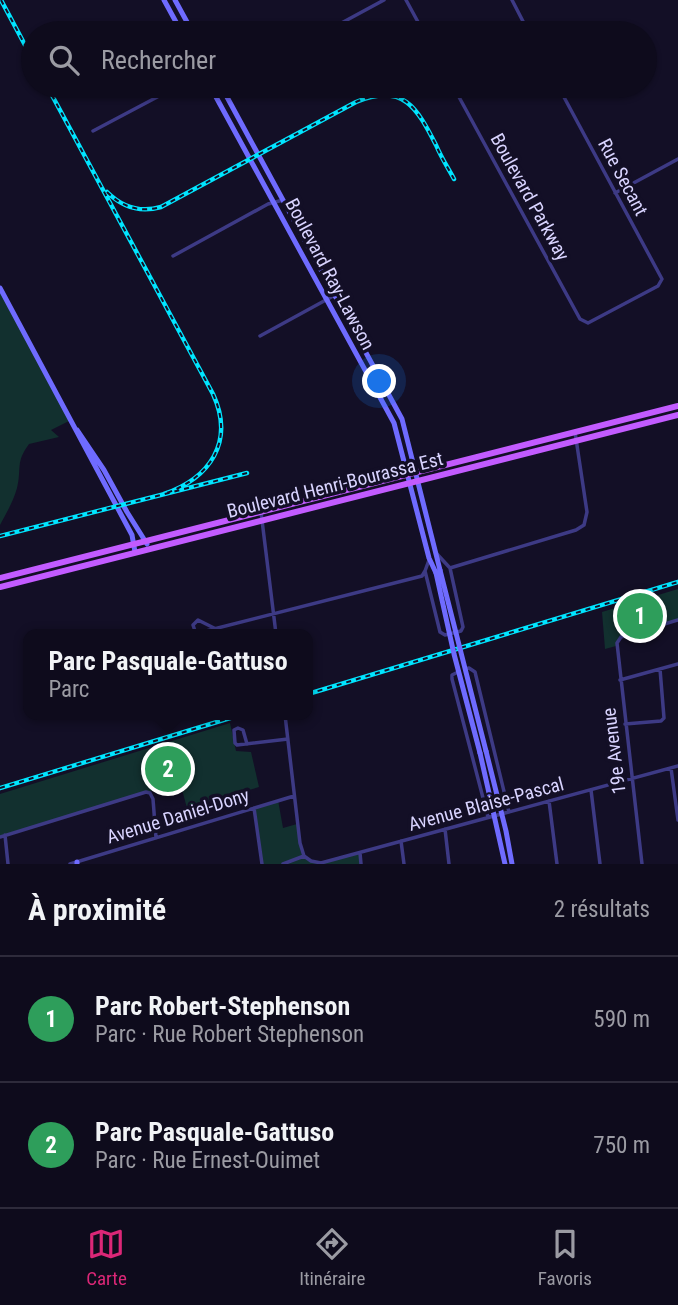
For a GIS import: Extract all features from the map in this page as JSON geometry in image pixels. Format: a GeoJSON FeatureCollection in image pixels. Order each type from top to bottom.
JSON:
{"type":"FeatureCollection","features":[{"type":"Feature","properties":{"kind":"main road","name":"Boulevard Henri-Bourassa Est"},"geometry":{"type":"LineString","coordinates":[[0,587],[134,548],[146,541],[576,436],[678,406]]}},
{"type":"Feature","properties":{"kind":"main road","name":"Boulevard Henri-Bourassa Est"},"geometry":{"type":"LineString","coordinates":[[576,436],[678,415]]}},
{"type":"Feature","properties":{"kind":"main road","name":"Boulevard Henri-Bourassa Est"},"geometry":{"type":"LineString","coordinates":[[0,578],[134,548],[149,549],[408,478]]}},
{"type":"Feature","properties":{"kind":"street"},"geometry":{"type":"LineString","coordinates":[[164,0],[175,21]]}},
{"type":"Feature","properties":{"kind":"street"},"geometry":{"type":"LineString","coordinates":[[175,0],[186,21]]}},
{"type":"Feature","properties":{"kind":"street"},"geometry":{"type":"LineString","coordinates":[[345,21],[384,0]]}},
{"type":"Feature","properties":{"kind":"street"},"geometry":{"type":"LineString","coordinates":[[406,0],[417,21]]}},
{"type":"Feature","properties":{"kind":"street"},"geometry":{"type":"LineString","coordinates":[[512,0],[523,21]]}},
{"type":"Feature","properties":{"kind":"street"},"geometry":{"type":"LineString","coordinates":[[93,131],[155,98]]}},
{"type":"Feature","properties":{"kind":"street","name":"Boulevard Ray-Lawson"},"geometry":{"type":"LineString","coordinates":[[217,98],[394,423],[429,558],[438,572]]}},
{"type":"Feature","properties":{"kind":"street","name":"Boulevard Ray-Lawson"},"geometry":{"type":"LineString","coordinates":[[229,98],[401,419],[436,554],[438,572]]}},
{"type":"Feature","properties":{"kind":"street","name":"Boulevard Parkway"},"geometry":{"type":"LineString","coordinates":[[460,98],[582,321],[592,322],[662,282]]}},
{"type":"Feature","properties":{"kind":"street","name":"Rue Secant"},"geometry":{"type":"LineString","coordinates":[[564,98],[662,282]]}},
{"type":"Feature","properties":{"kind":"street"},"geometry":{"type":"LineString","coordinates":[[615,193],[678,159]]}},
{"type":"Feature","properties":{"kind":"street"},"geometry":{"type":"LineString","coordinates":[[173,256],[274,202],[283,200]]}},
{"type":"Feature","properties":{"kind":"street"},"geometry":{"type":"LineString","coordinates":[[0,288],[132,535],[134,548]]}},
{"type":"Feature","properties":{"kind":"street"},"geometry":{"type":"LineString","coordinates":[[260,335],[335,295]]}},
{"type":"Feature","properties":{"kind":"street"},"geometry":{"type":"LineString","coordinates":[[334,314],[342,310]]}},
{"type":"Feature","properties":{"kind":"street"},"geometry":{"type":"LineString","coordinates":[[75,428],[104,470],[149,549]]}},
{"type":"Feature","properties":{"kind":"street"},"geometry":{"type":"LineString","coordinates":[[450,568],[576,530],[584,525],[587,512],[576,436]]}},
{"type":"Feature","properties":{"kind":"street"},"geometry":{"type":"LineString","coordinates":[[261,512],[275,629]]}},
{"type":"Feature","properties":{"kind":"street"},"geometry":{"type":"LineString","coordinates":[[425,571],[440,632],[445,635],[461,631],[463,627],[450,568],[436,554]]}},
{"type":"Feature","properties":{"kind":"street"},"geometry":{"type":"LineString","coordinates":[[211,629],[422,576],[429,558]]}},
{"type":"Feature","properties":{"kind":"street"},"geometry":{"type":"LineString","coordinates":[[438,572],[483,752],[502,814],[512,864]]}},
{"type":"Feature","properties":{"kind":"street"},"geometry":{"type":"LineString","coordinates":[[194,629],[193,625],[198,620],[215,628]]}},
{"type":"Feature","properties":{"kind":"street","name":"19e Avenue"},"geometry":{"type":"LineString","coordinates":[[642,864],[616,646],[621,637],[678,620]]}},
{"type":"Feature","properties":{"kind":"street"},"geometry":{"type":"LineString","coordinates":[[620,680],[678,664]]}},
{"type":"Feature","properties":{"kind":"street"},"geometry":{"type":"LineString","coordinates":[[505,864],[453,679],[455,673],[469,668],[475,672],[509,812]]}},
{"type":"Feature","properties":{"kind":"street"},"geometry":{"type":"LineString","coordinates":[[625,724],[664,718],[660,669]]}},
{"type":"Feature","properties":{"kind":"street"},"geometry":{"type":"LineString","coordinates":[[283,864],[304,856],[300,843],[286,720]]}},
{"type":"Feature","properties":{"kind":"street"},"geometry":{"type":"LineString","coordinates":[[247,744],[243,730],[234,730],[235,743],[247,744],[288,739]]}},
{"type":"Feature","properties":{"kind":"street"},"geometry":{"type":"LineString","coordinates":[[483,752],[491,817]]}},
{"type":"Feature","properties":{"kind":"street","name":"Avenue Blaise-Pascal"},"geometry":{"type":"LineString","coordinates":[[304,856],[318,863],[678,766]]}},
{"type":"Feature","properties":{"kind":"street"},"geometry":{"type":"LineString","coordinates":[[671,768],[678,820]]}},
{"type":"Feature","properties":{"kind":"street"},"geometry":{"type":"LineString","coordinates":[[591,790],[600,864]]}},
{"type":"Feature","properties":{"kind":"street"},"geometry":{"type":"LineString","coordinates":[[8,864],[3,836],[146,792],[152,796],[156,838]]}},
{"type":"Feature","properties":{"kind":"street","name":"Avenue Daniel-Dony"},"geometry":{"type":"LineString","coordinates":[[75,863],[294,796]]}},
{"type":"Feature","properties":{"kind":"street"},"geometry":{"type":"LineString","coordinates":[[550,801],[557,864]]}},
{"type":"Feature","properties":{"kind":"street"},"geometry":{"type":"LineString","coordinates":[[254,808],[262,864]]}},
{"type":"Feature","properties":{"kind":"street"},"geometry":{"type":"LineString","coordinates":[[445,829],[449,864]]}},
{"type":"Feature","properties":{"kind":"street"},"geometry":{"type":"LineString","coordinates":[[401,841],[404,864]]}},
{"type":"Feature","properties":{"kind":"street"},"geometry":{"type":"LineString","coordinates":[[359,853],[361,864]]}},
{"type":"Feature","properties":{"kind":"green space"},"geometry":{"type":"Polygon","coordinates":[[[0,289],[71,420],[51,430],[59,437],[29,444],[20,461],[18,481],[10,507],[0,525],[0,289]]]}},
{"type":"Feature","properties":{"kind":"green space"},"geometry":{"type":"Polygon","coordinates":[[[678,589],[678,620],[621,637],[616,646],[605,649],[602,612],[678,589]]]}},
{"type":"Feature","properties":{"kind":"green space"},"geometry":{"type":"Polygon","coordinates":[[[230,723],[236,751],[251,752],[259,787],[187,808],[181,786],[146,792],[0,836],[0,794],[230,723]]]}},
{"type":"Feature","properties":{"kind":"green space"},"geometry":{"type":"Polygon","coordinates":[[[278,800],[283,828],[297,824],[301,852],[314,863],[360,853],[361,864],[261,864],[254,808],[278,800]]]}},
{"type":"Feature","properties":{"kind":"railway"},"geometry":{"type":"LineString","coordinates":[[1,0],[21,38]]}},
{"type":"Feature","properties":{"kind":"railway"},"geometry":{"type":"LineString","coordinates":[[53,98],[213,394],[219,411],[221,428],[214,456],[206,468],[194,478],[164,494]]}},
{"type":"Feature","properties":{"kind":"railway"},"geometry":{"type":"LineString","coordinates":[[107,192],[119,202],[132,207],[161,207],[356,102],[369,98]]}},
{"type":"Feature","properties":{"kind":"railway"},"geometry":{"type":"LineString","coordinates":[[399,98],[407,102],[422,120],[454,179]]}},
{"type":"Feature","properties":{"kind":"railway"},"geometry":{"type":"LineString","coordinates":[[0,536],[247,473]]}},
{"type":"Feature","properties":{"kind":"railway"},"geometry":{"type":"LineString","coordinates":[[313,692],[678,582]]}},
{"type":"Feature","properties":{"kind":"railway"},"geometry":{"type":"LineString","coordinates":[[0,788],[224,720]]}},
{"type":"Feature","properties":{"kind":"place","name":"Parc Robert-Stephenson"},"geometry":{"type":"Point","coordinates":[640,616]}},
{"type":"Feature","properties":{"kind":"place","name":"Parc Pasquale-Gattuso"},"geometry":{"type":"Point","coordinates":[168,769]}}]}
